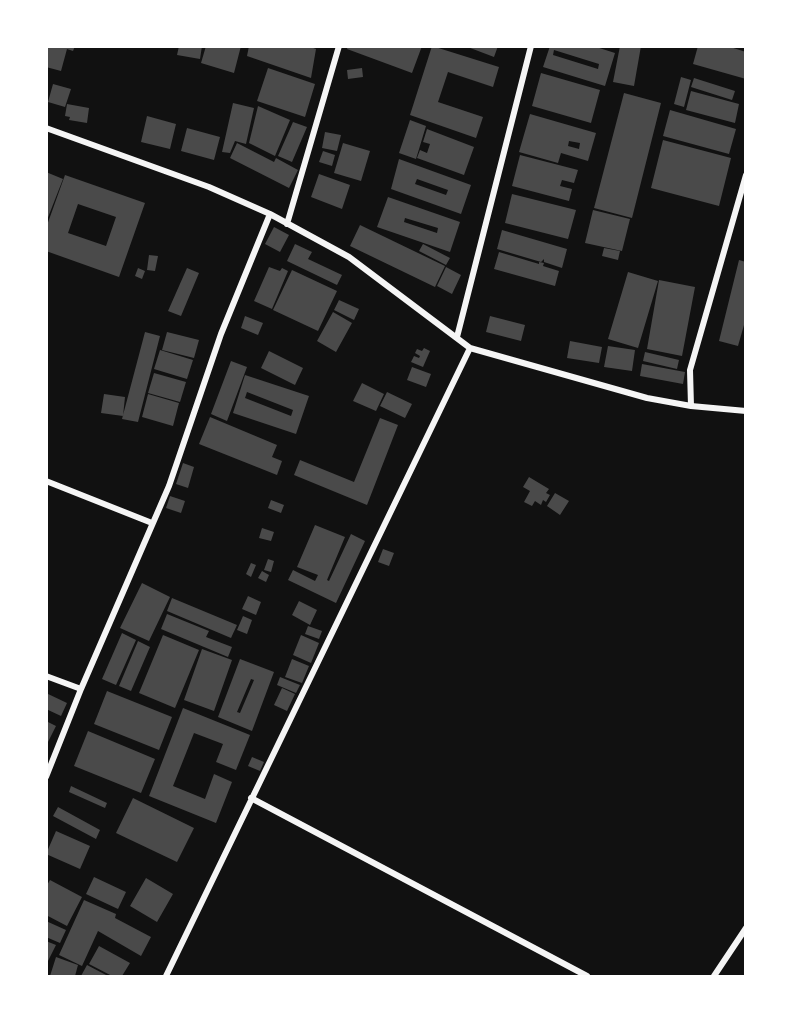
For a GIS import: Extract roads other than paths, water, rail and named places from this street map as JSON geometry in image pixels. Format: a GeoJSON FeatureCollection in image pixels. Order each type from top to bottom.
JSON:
{"type":"FeatureCollection","features":[{"type":"Feature","properties":{"kind":"street"},"geometry":{"type":"LineString","coordinates":[[287,224],[339,46]]}},
{"type":"Feature","properties":{"kind":"street"},"geometry":{"type":"LineString","coordinates":[[457,337],[531,46]]}},
{"type":"Feature","properties":{"kind":"street"},"geometry":{"type":"LineString","coordinates":[[46,128],[209,187],[270,214],[349,257],[470,348],[647,398],[691,406],[746,411]]}},
{"type":"Feature","properties":{"kind":"street"},"geometry":{"type":"LineString","coordinates":[[691,406],[690,370],[746,175]]}},
{"type":"Feature","properties":{"kind":"street"},"geometry":{"type":"LineString","coordinates":[[46,777],[81,689],[169,486],[220,334],[270,214]]}},
{"type":"Feature","properties":{"kind":"street"},"geometry":{"type":"LineString","coordinates":[[166,976],[470,348]]}},
{"type":"Feature","properties":{"kind":"street"},"geometry":{"type":"LineString","coordinates":[[46,481],[152,523]]}},
{"type":"Feature","properties":{"kind":"street"},"geometry":{"type":"LineString","coordinates":[[46,676],[81,689]]}},
{"type":"Feature","properties":{"kind":"street"},"geometry":{"type":"LineString","coordinates":[[251,798],[587,976]]}},
{"type":"Feature","properties":{"kind":"street"},"geometry":{"type":"LineString","coordinates":[[714,976],[746,928]]}}]}
